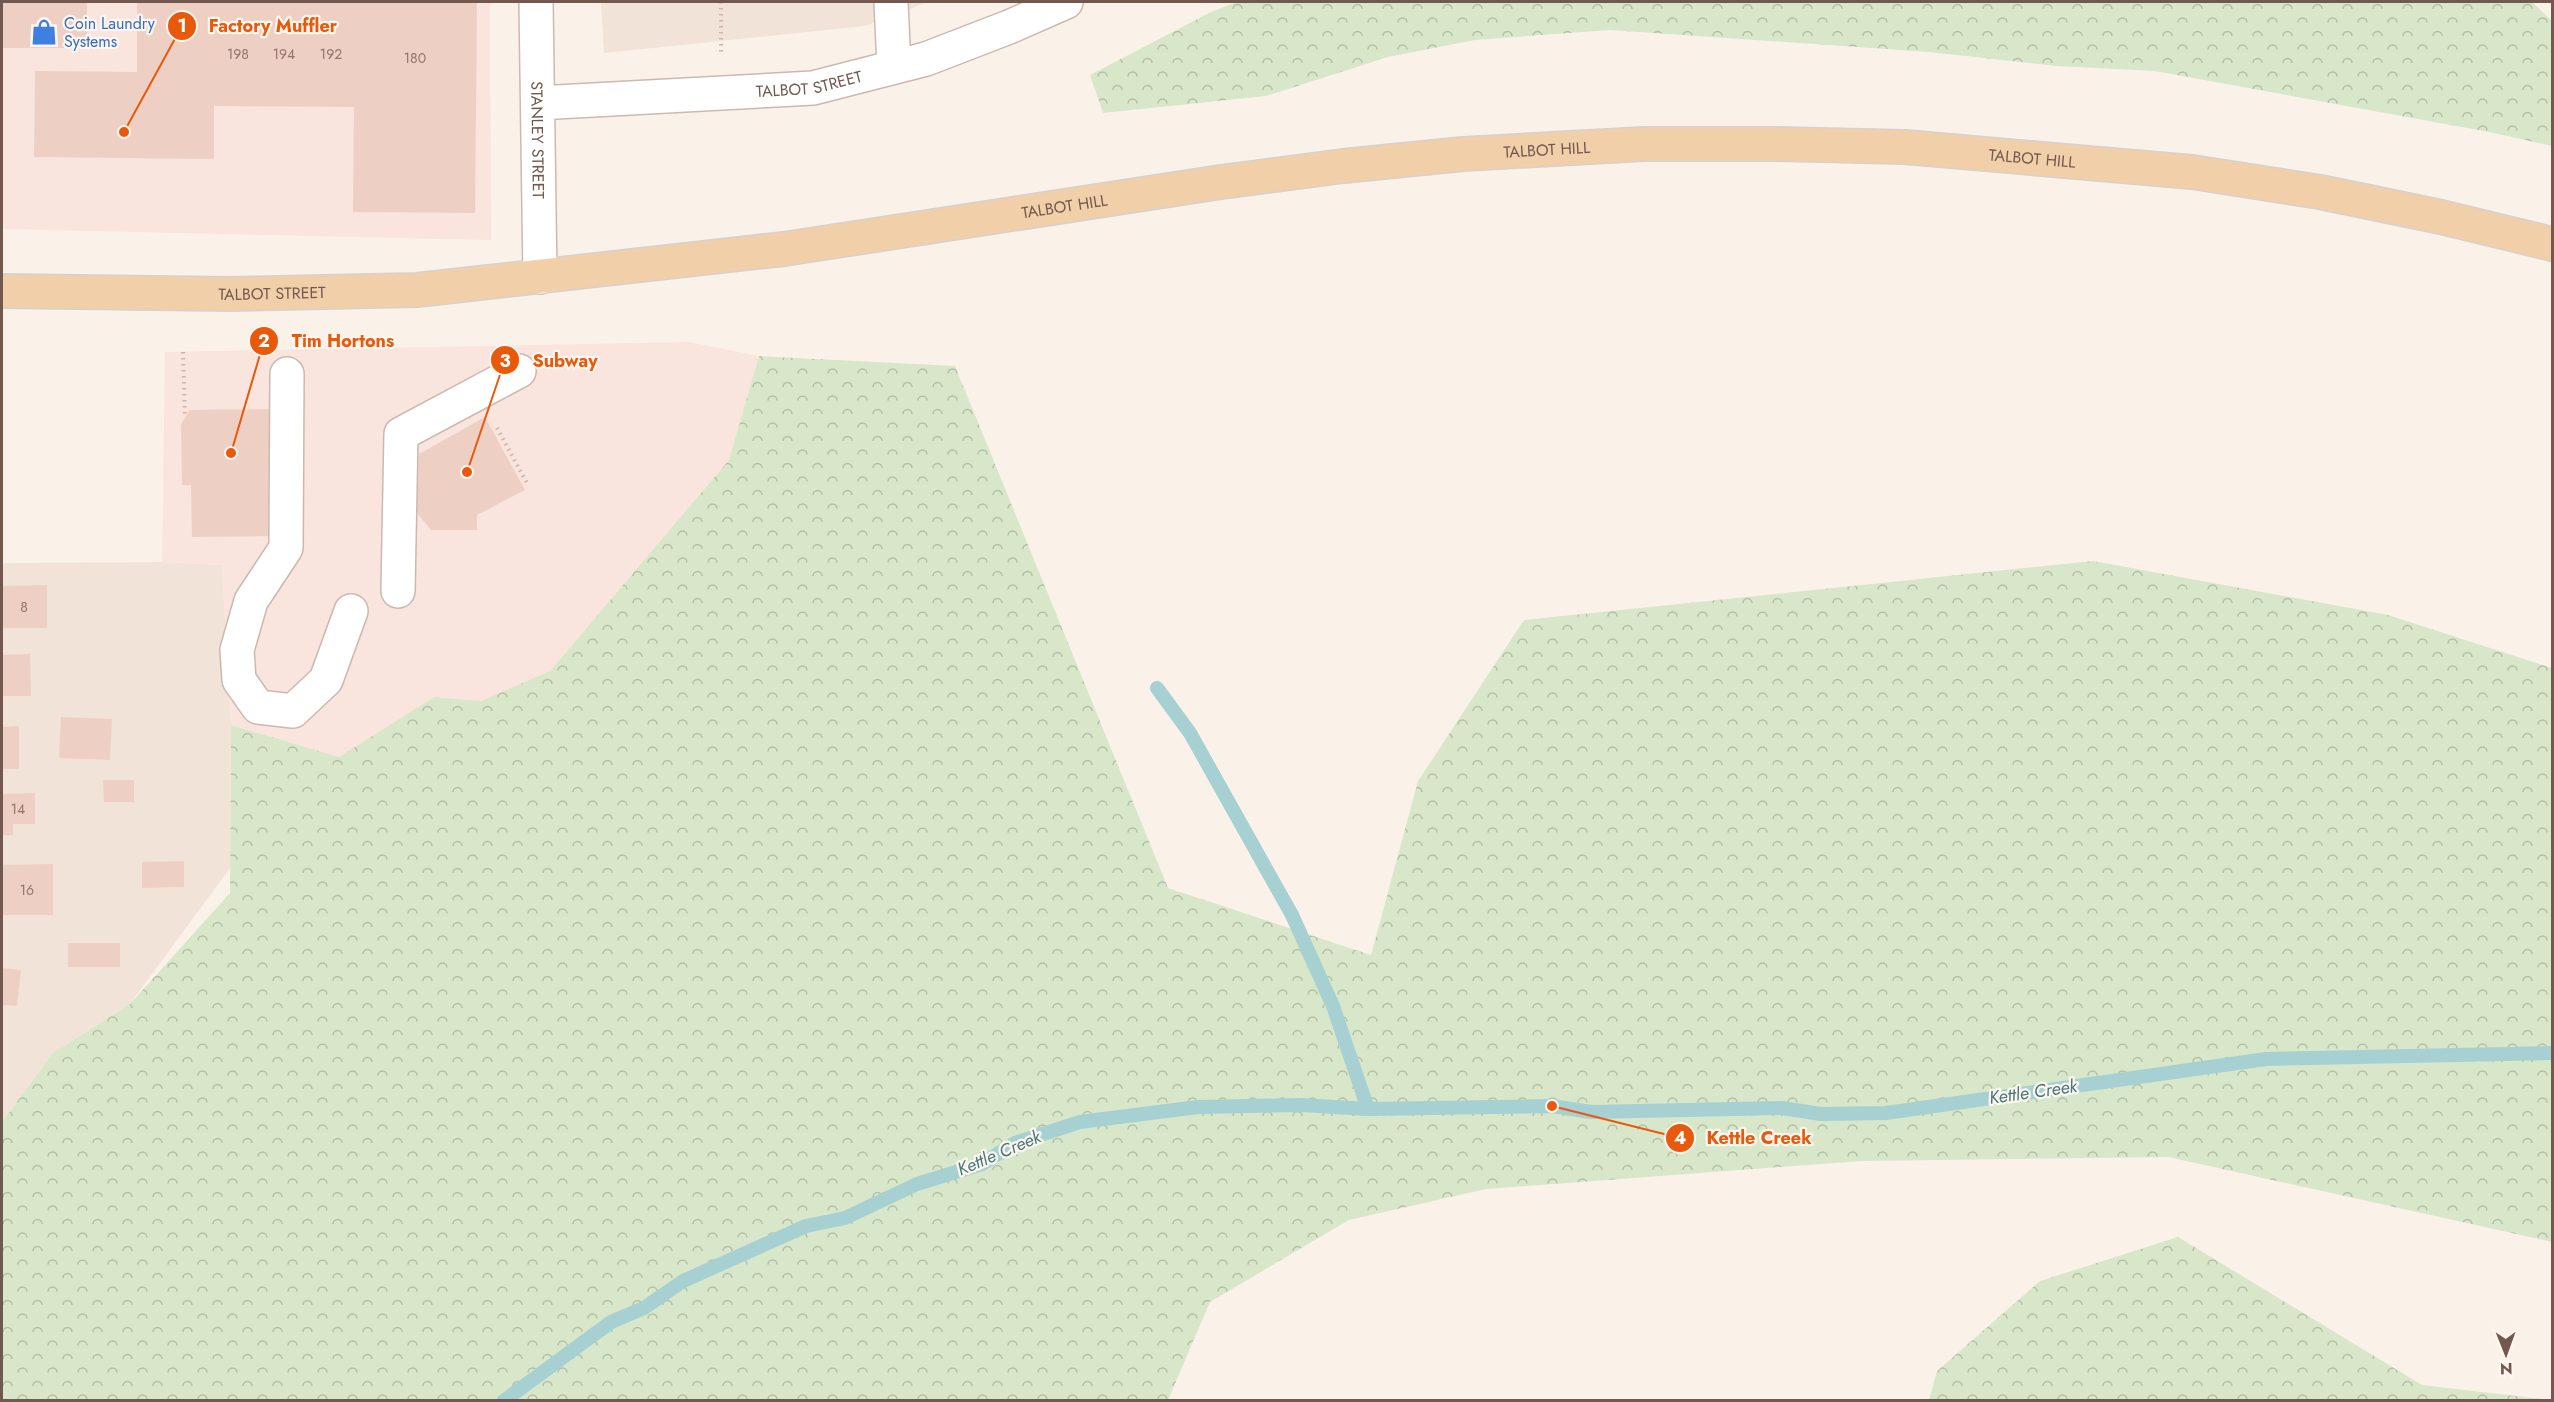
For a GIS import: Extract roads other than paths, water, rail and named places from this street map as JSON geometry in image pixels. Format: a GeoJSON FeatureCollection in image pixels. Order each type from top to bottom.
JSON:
{"type":"FeatureCollection","features":[{"type":"Feature","properties":{"kind":"main road","name":"TALBOT HILL"},"geometry":{"type":"LineString","coordinates":[[540,277],[783,249],[1221,182],[1343,166],[1463,154],[1644,144],[1905,147],[2192,172],[2320,192],[2441,216],[2553,244]]}},
{"type":"Feature","properties":{"kind":"main road","name":"TALBOT STREET"},"geometry":{"type":"LineString","coordinates":[[2,291],[321,293],[417,290],[540,277]]}},
{"type":"Feature","properties":{"kind":"street","name":"STANLEY STREET"},"geometry":{"type":"LineString","coordinates":[[536,2],[540,277]]}},
{"type":"Feature","properties":{"kind":"street"},"geometry":{"type":"LineString","coordinates":[[891,2],[894,66]]}},
{"type":"Feature","properties":{"kind":"street","name":"TALBOT STREET"},"geometry":{"type":"LineString","coordinates":[[538,103],[813,88],[926,59],[1066,2]]}},
{"type":"Feature","properties":{"kind":"street"},"geometry":{"type":"LineString","coordinates":[[398,591],[401,434],[519,371]]}},
{"type":"Feature","properties":{"kind":"street"},"geometry":{"type":"LineString","coordinates":[[287,374],[286,548],[251,601],[237,650],[239,680],[258,707],[293,711],[326,680],[351,611]]}},
{"type":"Feature","properties":{"kind":"waterway"},"geometry":{"type":"LineString","coordinates":[[1157,688],[1190,733],[1292,915],[1333,1006],[1368,1109]]}},
{"type":"Feature","properties":{"kind":"waterway","name":"Kettle Creek"},"geometry":{"type":"LineString","coordinates":[[505,1400],[611,1322],[644,1308],[683,1281],[806,1226],[845,1218],[917,1184],[982,1164],[1015,1143],[1080,1122],[1198,1107],[1302,1105],[1368,1109],[1552,1106],[1591,1112],[1782,1108],[1821,1114],[1886,1113],[2266,1059],[2552,1053]]}},
{"type":"Feature","properties":{"kind":"place","name":"Coin Laundry Systems"},"geometry":{"type":"Point","coordinates":[44,32]}},
{"type":"Feature","properties":{"kind":"place","name":"Factory Muffler"},"geometry":{"type":"Point","coordinates":[124,132]}},
{"type":"Feature","properties":{"kind":"place","name":"Tim Hortons"},"geometry":{"type":"Point","coordinates":[231,453]}},
{"type":"Feature","properties":{"kind":"place","name":"Subway"},"geometry":{"type":"Point","coordinates":[467,472]}},
{"type":"Feature","properties":{"kind":"place","name":"Kettle Creek"},"geometry":{"type":"Point","coordinates":[1552,1106]}}]}
